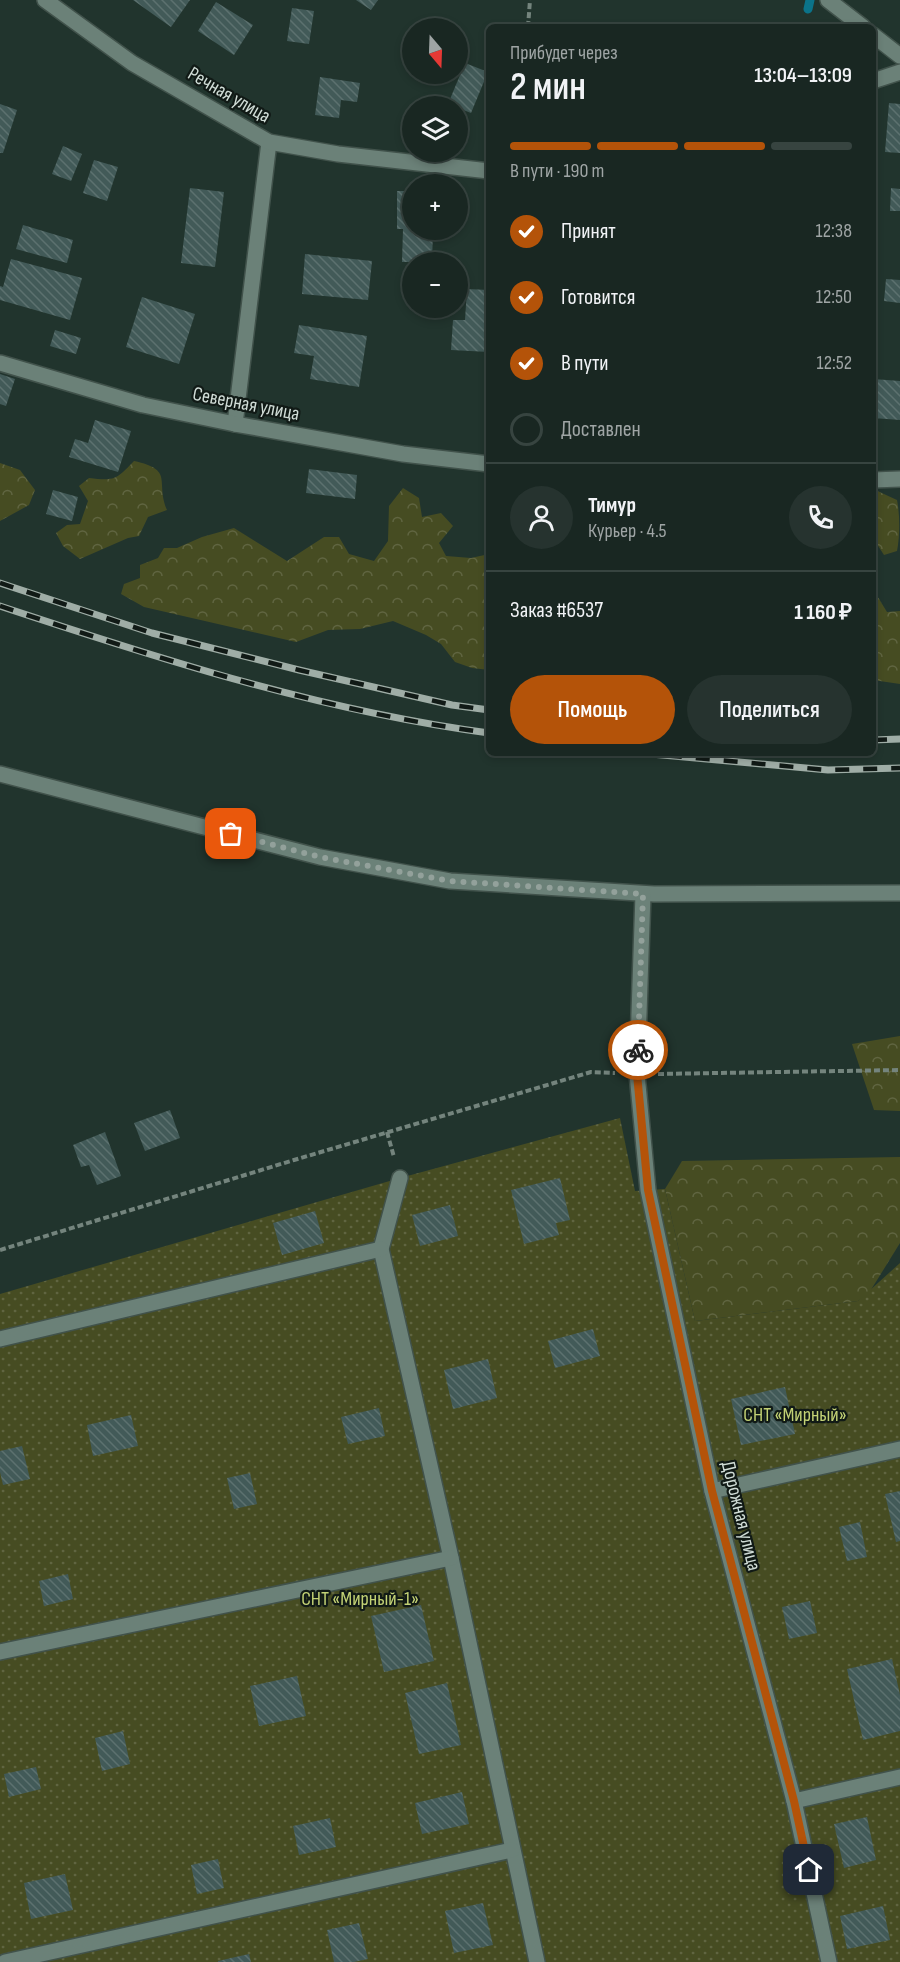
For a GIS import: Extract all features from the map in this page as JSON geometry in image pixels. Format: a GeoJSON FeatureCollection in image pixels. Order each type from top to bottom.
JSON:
{"type":"FeatureCollection","features":[{"type":"Feature","properties":{"kind":"street","name":"Речная улица"},"geometry":{"type":"LineString","coordinates":[[45,0],[132,63],[269,142],[338,154],[486,171]]}},
{"type":"Feature","properties":{"kind":"street"},"geometry":{"type":"LineString","coordinates":[[828,0],[858,24]]}},
{"type":"Feature","properties":{"kind":"street"},"geometry":{"type":"LineString","coordinates":[[876,37],[900,56]]}},
{"type":"Feature","properties":{"kind":"street"},"geometry":{"type":"LineString","coordinates":[[876,80],[900,72]]}},
{"type":"Feature","properties":{"kind":"street"},"geometry":{"type":"LineString","coordinates":[[235,424],[269,142]]}},
{"type":"Feature","properties":{"kind":"street","name":"Северная улица"},"geometry":{"type":"LineString","coordinates":[[0,363],[143,405],[403,454],[486,464]]}},
{"type":"Feature","properties":{"kind":"street"},"geometry":{"type":"LineString","coordinates":[[876,480],[900,479]]}},
{"type":"Feature","properties":{"kind":"street"},"geometry":{"type":"LineString","coordinates":[[0,774],[320,857],[450,881],[643,894],[900,893]]}},
{"type":"Feature","properties":{"kind":"street","name":"Дорожная улица"},"geometry":{"type":"LineString","coordinates":[[643,894],[637,1074],[648,1190],[712,1491],[794,1801],[830,1962]]}},
{"type":"Feature","properties":{"kind":"street"},"geometry":{"type":"LineString","coordinates":[[400,1178],[381,1249],[451,1558],[537,1962]]}},
{"type":"Feature","properties":{"kind":"street"},"geometry":{"type":"LineString","coordinates":[[0,1339],[381,1249]]}},
{"type":"Feature","properties":{"kind":"street"},"geometry":{"type":"LineString","coordinates":[[712,1491],[900,1449]]}},
{"type":"Feature","properties":{"kind":"street"},"geometry":{"type":"LineString","coordinates":[[0,1652],[451,1558]]}},
{"type":"Feature","properties":{"kind":"street"},"geometry":{"type":"LineString","coordinates":[[794,1801],[900,1777]]}},
{"type":"Feature","properties":{"kind":"street"},"geometry":{"type":"LineString","coordinates":[[5,1962],[512,1850]]}},
{"type":"Feature","properties":{"kind":"path"},"geometry":{"type":"LineString","coordinates":[[528,24],[530,0]]}},
{"type":"Feature","properties":{"kind":"path"},"geometry":{"type":"LineString","coordinates":[[637,1074],[900,1070]]}},
{"type":"Feature","properties":{"kind":"path"},"geometry":{"type":"LineString","coordinates":[[0,1250],[591,1072]]}},
{"type":"Feature","properties":{"kind":"green space"},"geometry":{"type":"Polygon","coordinates":[[[134,461],[147,464],[159,473],[167,510],[148,517],[139,536],[128,538],[80,559],[63,546],[56,533],[67,525],[80,524],[88,501],[79,486],[89,478],[114,478],[134,461]]]}},
{"type":"Feature","properties":{"kind":"green space"},"geometry":{"type":"Polygon","coordinates":[[[0,463],[20,470],[35,490],[29,505],[0,521],[0,463]]]}},
{"type":"Feature","properties":{"kind":"green space"},"geometry":{"type":"Polygon","coordinates":[[[403,488],[419,498],[422,517],[441,513],[453,526],[439,543],[446,556],[471,558],[486,555],[486,670],[455,662],[441,644],[393,621],[360,629],[328,630],[296,642],[144,607],[121,594],[124,584],[140,578],[140,565],[158,558],[164,548],[177,548],[202,537],[234,528],[287,561],[324,537],[339,537],[349,554],[374,561],[388,541],[389,506],[403,488]]]}},
{"type":"Feature","properties":{"kind":"green space"},"geometry":{"type":"Polygon","coordinates":[[[876,490],[897,500],[898,506],[897,551],[884,555],[876,543],[876,490]]]}},
{"type":"Feature","properties":{"kind":"green space"},"geometry":{"type":"Polygon","coordinates":[[[876,594],[887,612],[900,611],[900,684],[876,680],[876,594]]]}},
{"type":"Feature","properties":{"kind":"green space"},"geometry":{"type":"Polygon","coordinates":[[[900,1036],[900,1111],[874,1110],[852,1044],[900,1036]]]}},
{"type":"Feature","properties":{"kind":"green space","name":"СНТ «Мирный-1»"},"geometry":{"type":"Polygon","coordinates":[[[620,1118],[635,1191],[665,1189],[695,1321],[858,1301],[900,1263],[900,1962],[0,1962],[0,1294],[400,1178],[620,1118]]]}},
{"type":"Feature","properties":{"kind":"green space"},"geometry":{"type":"Polygon","coordinates":[[[900,1157],[900,1243],[869,1293],[858,1301],[695,1321],[665,1189],[682,1161],[900,1157]]]}},
{"type":"Feature","properties":{"kind":"building"},"geometry":{"type":"Polygon","coordinates":[[[133,0],[190,0],[171,27],[133,0]]]}},
{"type":"Feature","properties":{"kind":"building"},"geometry":{"type":"Polygon","coordinates":[[[356,0],[378,0],[371,10],[356,0]]]}},
{"type":"Feature","properties":{"kind":"building"},"geometry":{"type":"Polygon","coordinates":[[[216,2],[253,25],[234,55],[198,31],[216,2]]]}},
{"type":"Feature","properties":{"kind":"building"},"geometry":{"type":"Polygon","coordinates":[[[292,8],[314,11],[309,44],[287,41],[292,8]]]}},
{"type":"Feature","properties":{"kind":"building"},"geometry":{"type":"Polygon","coordinates":[[[468,64],[486,71],[486,77],[471,113],[468,112],[468,96],[451,96],[456,84],[468,84],[468,64]]]}},
{"type":"Feature","properties":{"kind":"building"},"geometry":{"type":"Polygon","coordinates":[[[320,77],[360,83],[357,102],[341,100],[339,118],[315,115],[320,77]]]}},
{"type":"Feature","properties":{"kind":"building"},"geometry":{"type":"Polygon","coordinates":[[[889,103],[900,104],[900,153],[885,152],[889,103]]]}},
{"type":"Feature","properties":{"kind":"building"},"geometry":{"type":"Polygon","coordinates":[[[0,104],[17,110],[3,153],[0,153],[0,104]]]}},
{"type":"Feature","properties":{"kind":"building"},"geometry":{"type":"Polygon","coordinates":[[[63,146],[82,154],[71,181],[52,174],[63,146]]]}},
{"type":"Feature","properties":{"kind":"building"},"geometry":{"type":"Polygon","coordinates":[[[94,160],[118,167],[107,201],[83,193],[94,160]]]}},
{"type":"Feature","properties":{"kind":"building"},"geometry":{"type":"Polygon","coordinates":[[[190,188],[224,192],[215,267],[181,263],[190,188]]]}},
{"type":"Feature","properties":{"kind":"building"},"geometry":{"type":"Polygon","coordinates":[[[891,188],[900,189],[900,211],[890,211],[891,188]]]}},
{"type":"Feature","properties":{"kind":"building"},"geometry":{"type":"Polygon","coordinates":[[[397,191],[402,191],[402,229],[397,229],[397,191]]]}},
{"type":"Feature","properties":{"kind":"building"},"geometry":{"type":"Polygon","coordinates":[[[23,225],[73,240],[67,263],[16,249],[23,225]]]}},
{"type":"Feature","properties":{"kind":"building"},"geometry":{"type":"Polygon","coordinates":[[[403,240],[433,240],[432,252],[402,252],[403,240]]]}},
{"type":"Feature","properties":{"kind":"building"},"geometry":{"type":"Polygon","coordinates":[[[305,254],[372,261],[368,300],[302,294],[305,254]]]}},
{"type":"Feature","properties":{"kind":"building"},"geometry":{"type":"Polygon","coordinates":[[[11,259],[82,278],[70,320],[0,300],[0,286],[3,287],[11,259]]]}},
{"type":"Feature","properties":{"kind":"building"},"geometry":{"type":"Polygon","coordinates":[[[886,279],[900,280],[900,303],[884,301],[886,279]]]}},
{"type":"Feature","properties":{"kind":"building"},"geometry":{"type":"Polygon","coordinates":[[[468,289],[486,290],[486,352],[451,350],[453,320],[468,318],[468,289]]]}},
{"type":"Feature","properties":{"kind":"building"},"geometry":{"type":"Polygon","coordinates":[[[142,297],[195,314],[179,364],[126,347],[142,297]]]}},
{"type":"Feature","properties":{"kind":"building"},"geometry":{"type":"Polygon","coordinates":[[[299,325],[367,336],[359,387],[310,379],[314,356],[294,353],[299,325]]]}},
{"type":"Feature","properties":{"kind":"building"},"geometry":{"type":"Polygon","coordinates":[[[55,330],[81,338],[76,354],[50,346],[55,330]]]}},
{"type":"Feature","properties":{"kind":"building"},"geometry":{"type":"Polygon","coordinates":[[[0,374],[15,379],[6,406],[0,404],[0,374]]]}},
{"type":"Feature","properties":{"kind":"building"},"geometry":{"type":"Polygon","coordinates":[[[876,379],[900,381],[900,420],[876,418],[876,379]]]}},
{"type":"Feature","properties":{"kind":"building"},"geometry":{"type":"Polygon","coordinates":[[[95,420],[131,431],[118,472],[69,457],[75,439],[88,443],[95,420]]]}},
{"type":"Feature","properties":{"kind":"building"},"geometry":{"type":"Polygon","coordinates":[[[309,469],[357,475],[355,499],[306,493],[309,469]]]}},
{"type":"Feature","properties":{"kind":"building"},"geometry":{"type":"Polygon","coordinates":[[[53,490],[78,497],[72,521],[46,514],[53,490]]]}},
{"type":"Feature","properties":{"kind":"building"},"geometry":{"type":"Polygon","coordinates":[[[170,1110],[180,1138],[145,1151],[134,1123],[170,1110]]]}},
{"type":"Feature","properties":{"kind":"building"},"geometry":{"type":"Polygon","coordinates":[[[105,1132],[121,1176],[97,1185],[89,1165],[81,1167],[73,1145],[105,1132]]]}},
{"type":"Feature","properties":{"kind":"building"},"geometry":{"type":"Polygon","coordinates":[[[560,1178],[570,1220],[556,1223],[559,1235],[524,1244],[511,1190],[560,1178]]]}},
{"type":"Feature","properties":{"kind":"building"},"geometry":{"type":"Polygon","coordinates":[[[450,1205],[458,1236],[420,1246],[412,1215],[450,1205]]]}},
{"type":"Feature","properties":{"kind":"building"},"geometry":{"type":"Polygon","coordinates":[[[315,1211],[324,1243],[282,1255],[273,1223],[315,1211]]]}},
{"type":"Feature","properties":{"kind":"building"},"geometry":{"type":"Polygon","coordinates":[[[593,1329],[600,1356],[555,1368],[548,1341],[593,1329]]]}},
{"type":"Feature","properties":{"kind":"building"},"geometry":{"type":"Polygon","coordinates":[[[488,1359],[497,1398],[453,1409],[444,1370],[488,1359]]]}},
{"type":"Feature","properties":{"kind":"building"},"geometry":{"type":"Polygon","coordinates":[[[785,1387],[795,1434],[741,1445],[731,1399],[785,1387]]]}},
{"type":"Feature","properties":{"kind":"building"},"geometry":{"type":"Polygon","coordinates":[[[379,1408],[385,1436],[348,1444],[341,1417],[379,1408]]]}},
{"type":"Feature","properties":{"kind":"building"},"geometry":{"type":"Polygon","coordinates":[[[131,1415],[138,1446],[93,1456],[87,1425],[131,1415]]]}},
{"type":"Feature","properties":{"kind":"building"},"geometry":{"type":"Polygon","coordinates":[[[22,1446],[30,1479],[3,1485],[0,1472],[0,1451],[22,1446]]]}},
{"type":"Feature","properties":{"kind":"building"},"geometry":{"type":"Polygon","coordinates":[[[250,1473],[257,1504],[234,1509],[227,1478],[250,1473]]]}},
{"type":"Feature","properties":{"kind":"building"},"geometry":{"type":"Polygon","coordinates":[[[900,1491],[900,1541],[896,1542],[885,1494],[900,1491]]]}},
{"type":"Feature","properties":{"kind":"building"},"geometry":{"type":"Polygon","coordinates":[[[860,1522],[867,1557],[847,1561],[839,1527],[860,1522]]]}},
{"type":"Feature","properties":{"kind":"building"},"geometry":{"type":"Polygon","coordinates":[[[68,1574],[73,1599],[44,1606],[39,1581],[68,1574]]]}},
{"type":"Feature","properties":{"kind":"building"},"geometry":{"type":"Polygon","coordinates":[[[810,1601],[817,1633],[789,1639],[782,1607],[810,1601]]]}},
{"type":"Feature","properties":{"kind":"building"},"geometry":{"type":"Polygon","coordinates":[[[421,1605],[434,1661],[384,1672],[371,1616],[421,1605]]]}},
{"type":"Feature","properties":{"kind":"building"},"geometry":{"type":"Polygon","coordinates":[[[892,1659],[900,1695],[900,1731],[863,1740],[847,1669],[892,1659]]]}},
{"type":"Feature","properties":{"kind":"building"},"geometry":{"type":"Polygon","coordinates":[[[297,1676],[306,1716],[259,1726],[250,1686],[297,1676]]]}},
{"type":"Feature","properties":{"kind":"building"},"geometry":{"type":"Polygon","coordinates":[[[447,1683],[461,1745],[419,1754],[405,1693],[447,1683]]]}},
{"type":"Feature","properties":{"kind":"building"},"geometry":{"type":"Polygon","coordinates":[[[123,1731],[130,1764],[102,1771],[95,1738],[123,1731]]]}},
{"type":"Feature","properties":{"kind":"building"},"geometry":{"type":"Polygon","coordinates":[[[36,1767],[41,1789],[9,1797],[4,1774],[36,1767]]]}},
{"type":"Feature","properties":{"kind":"building"},"geometry":{"type":"Polygon","coordinates":[[[462,1792],[469,1824],[422,1834],[415,1803],[462,1792]]]}},
{"type":"Feature","properties":{"kind":"building"},"geometry":{"type":"Polygon","coordinates":[[[867,1817],[876,1860],[844,1868],[834,1824],[867,1817]]]}},
{"type":"Feature","properties":{"kind":"building"},"geometry":{"type":"Polygon","coordinates":[[[330,1818],[336,1847],[299,1855],[293,1826],[330,1818]]]}},
{"type":"Feature","properties":{"kind":"building"},"geometry":{"type":"Polygon","coordinates":[[[218,1859],[224,1888],[197,1894],[191,1865],[218,1859]]]}},
{"type":"Feature","properties":{"kind":"building"},"geometry":{"type":"Polygon","coordinates":[[[65,1874],[73,1910],[31,1919],[24,1883],[65,1874]]]}},
{"type":"Feature","properties":{"kind":"building"},"geometry":{"type":"Polygon","coordinates":[[[483,1903],[493,1945],[454,1953],[445,1911],[483,1903]]]}},
{"type":"Feature","properties":{"kind":"building"},"geometry":{"type":"Polygon","coordinates":[[[883,1906],[890,1940],[847,1949],[840,1916],[883,1906]]]}},
{"type":"Feature","properties":{"kind":"building"},"geometry":{"type":"Polygon","coordinates":[[[359,1923],[368,1959],[334,1962],[327,1930],[359,1923]]]}},
{"type":"Feature","properties":{"kind":"building"},"geometry":{"type":"Polygon","coordinates":[[[249,1954],[251,1962],[218,1962],[218,1961],[249,1954]]]}},
{"type":"Feature","properties":{"kind":"waterway"},"geometry":{"type":"LineString","coordinates":[[808,9],[810,0]]}},
{"type":"Feature","properties":{"kind":"railway"},"geometry":{"type":"LineString","coordinates":[[0,583],[152,633],[299,670],[452,705],[486,710]]}},
{"type":"Feature","properties":{"kind":"railway"},"geometry":{"type":"LineString","coordinates":[[0,606],[181,664],[303,697],[365,711],[486,733]]}},
{"type":"Feature","properties":{"kind":"railway"},"geometry":{"type":"LineString","coordinates":[[876,740],[900,739]]}},
{"type":"Feature","properties":{"kind":"railway"},"geometry":{"type":"LineString","coordinates":[[673,756],[828,770],[900,768]]}},
{"type":"Feature","properties":{"kind":"way so far"},"geometry":{"type":"LineString","coordinates":[[231,834],[320,857],[450,881],[643,894],[638,1050]]}},
{"type":"Feature","properties":{"kind":"route"},"geometry":{"type":"LineString","coordinates":[[638,1050],[637,1074],[648,1190],[712,1491],[794,1801],[809,1870]]}},
{"type":"Feature","properties":{"kind":"park label","name":"СНТ «Мирный»"},"geometry":{"type":"Point","coordinates":[795,1415]}}]}
